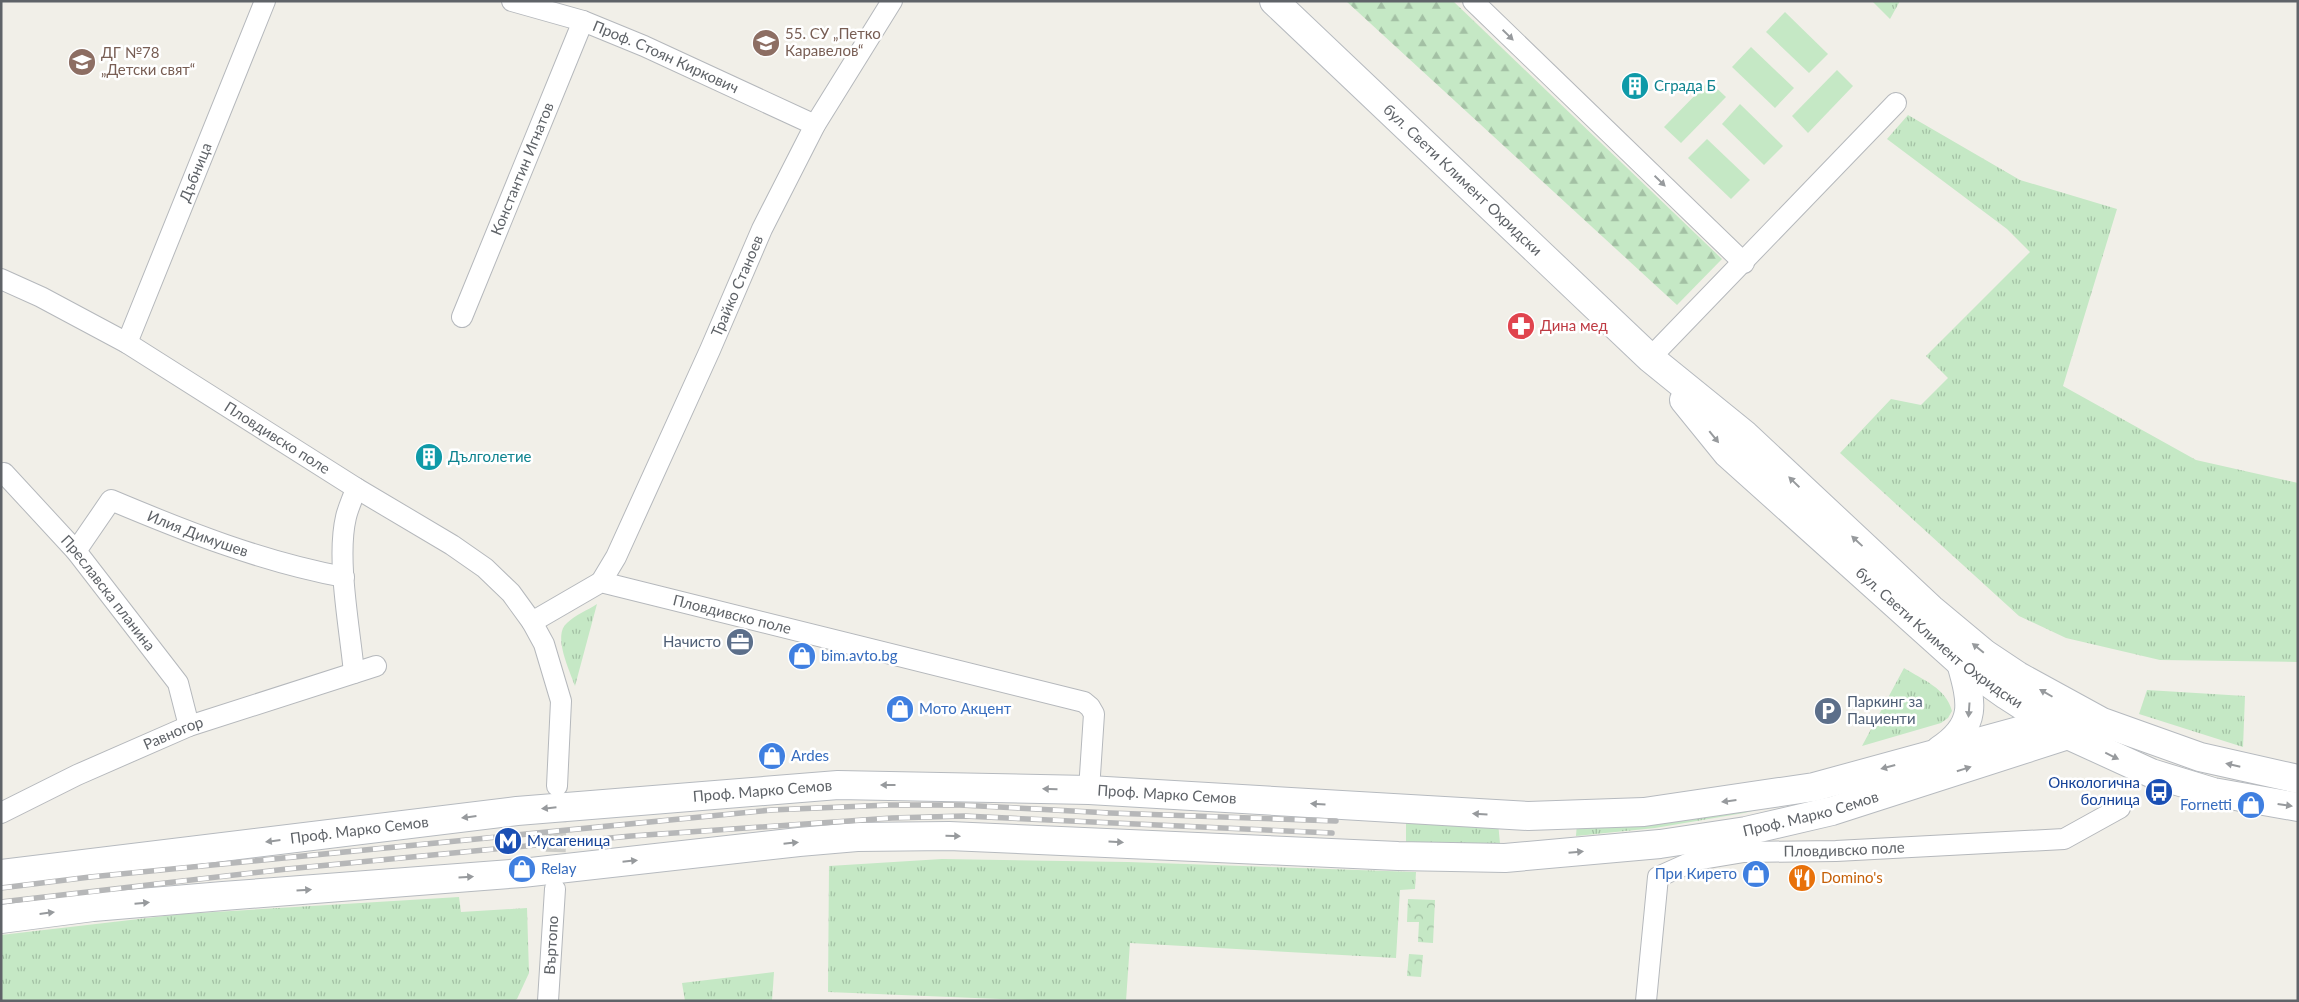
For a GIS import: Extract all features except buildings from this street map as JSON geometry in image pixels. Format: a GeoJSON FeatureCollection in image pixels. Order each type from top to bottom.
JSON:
{"type":"FeatureCollection","features":[{"type":"Feature","properties":{"kind":"main road","name":"бул. Свети Климент Охридски"},"geometry":{"type":"LineString","coordinates":[[1274,1],[1650,358],[1745,435],[1938,615],[1994,660],[2018,676],[2119,760],[2185,784],[2241,798],[2298,808]]}},
{"type":"Feature","properties":{"kind":"main road","name":"бул. Свети Климент Охридски"},"geometry":{"type":"LineString","coordinates":[[1650,358],[1727,453],[1961,663],[2073,721],[2200,757],[2298,779]]}},
{"type":"Feature","properties":{"kind":"main road"},"geometry":{"type":"LineString","coordinates":[[1935,754],[1961,734],[1968,721],[1970,693],[1961,663]]}},
{"type":"Feature","properties":{"kind":"main road","name":"Проф. Марко Семов"},"geometry":{"type":"LineString","coordinates":[[1,874],[517,811],[800,787],[901,785],[1089,790],[1528,816],[1644,812],[1744,799],[1814,787],[1935,754],[2073,721]]}},
{"type":"Feature","properties":{"kind":"main road","name":"Проф. Марко Семов"},"geometry":{"type":"LineString","coordinates":[[1,918],[93,907],[522,873],[857,837],[948,836],[1398,856],[1527,856],[1660,844],[1746,831],[1832,811],[2073,721]]}},
{"type":"Feature","properties":{"kind":"main road"},"geometry":{"type":"LineString","coordinates":[[1527,856],[1528,816]]}},
{"type":"Feature","properties":{"kind":"street","name":"Дъбница"},"geometry":{"type":"LineString","coordinates":[[127,343],[265,1]]}},
{"type":"Feature","properties":{"kind":"street","name":"Проф. Стоян Киркович"},"geometry":{"type":"LineString","coordinates":[[512,1],[583,21],[644,46],[815,125]]}},
{"type":"Feature","properties":{"kind":"street","name":"Трайко Станоев"},"geometry":{"type":"LineString","coordinates":[[601,582],[624,539],[710,350],[762,228],[815,125],[892,1]]}},
{"type":"Feature","properties":{"kind":"street"},"geometry":{"type":"LineString","coordinates":[[1473,1],[1744,263]]}},
{"type":"Feature","properties":{"kind":"street","name":"Константин Игнатов"},"geometry":{"type":"LineString","coordinates":[[462,317],[583,21]]}},
{"type":"Feature","properties":{"kind":"street"},"geometry":{"type":"LineString","coordinates":[[1650,358],[1744,263],[1896,103]]}},
{"type":"Feature","properties":{"kind":"street","name":"Пловдивско поле"},"geometry":{"type":"LineString","coordinates":[[1,279],[41,297],[127,343],[356,488],[452,545],[485,568],[511,592],[532,622],[547,652],[561,701],[557,786]]}},
{"type":"Feature","properties":{"kind":"street","name":"Преславска планина"},"geometry":{"type":"LineString","coordinates":[[4,473],[76,550],[178,683],[189,726]]}},
{"type":"Feature","properties":{"kind":"street"},"geometry":{"type":"LineString","coordinates":[[354,673],[344,577],[343,536],[346,516],[356,488]]}},
{"type":"Feature","properties":{"kind":"street","name":"Илия Димушев"},"geometry":{"type":"LineString","coordinates":[[76,550],[111,500],[234,549],[313,571],[344,577]]}},
{"type":"Feature","properties":{"kind":"street","name":"Пловдивско поле"},"geometry":{"type":"LineString","coordinates":[[601,582],[1084,702],[1094,714],[1089,790]]}},
{"type":"Feature","properties":{"kind":"street"},"geometry":{"type":"LineString","coordinates":[[532,622],[601,582]]}},
{"type":"Feature","properties":{"kind":"street","name":"Равногор"},"geometry":{"type":"LineString","coordinates":[[1,813],[77,775],[189,726],[376,666]]}},
{"type":"Feature","properties":{"kind":"street","name":"Пловдивско поле"},"geometry":{"type":"LineString","coordinates":[[1646,1001],[1658,877],[1696,860],[1744,852],[1836,851],[2064,840],[2120,808]]}},
{"type":"Feature","properties":{"kind":"street","name":"Въртопо"},"geometry":{"type":"LineString","coordinates":[[548,1001],[556,889]]}},
{"type":"Feature","properties":{"kind":"green space"},"geometry":{"type":"Polygon","coordinates":[[[1346,1],[1453,1],[1722,259],[1677,305],[1346,1]]]}},
{"type":"Feature","properties":{"kind":"green space"},"geometry":{"type":"Polygon","coordinates":[[[1872,1],[1900,1],[1890,19],[1872,1]]]}},
{"type":"Feature","properties":{"kind":"green space"},"geometry":{"type":"Polygon","coordinates":[[[1785,12],[1828,54],[1809,73],[1766,32],[1785,12]]]}},
{"type":"Feature","properties":{"kind":"green space"},"geometry":{"type":"Polygon","coordinates":[[[1751,47],[1794,88],[1775,108],[1732,67],[1751,47]]]}},
{"type":"Feature","properties":{"kind":"green space"},"geometry":{"type":"Polygon","coordinates":[[[1837,70],[1853,86],[1808,133],[1792,116],[1837,70]]]}},
{"type":"Feature","properties":{"kind":"green space"},"geometry":{"type":"Polygon","coordinates":[[[1709,81],[1726,97],[1681,143],[1664,127],[1709,81]]]}},
{"type":"Feature","properties":{"kind":"green space"},"geometry":{"type":"Polygon","coordinates":[[[1740,104],[1783,146],[1764,165],[1722,124],[1740,104]]]}},
{"type":"Feature","properties":{"kind":"green space"},"geometry":{"type":"Polygon","coordinates":[[[1908,115],[2020,180],[2117,209],[2063,386],[2196,460],[2298,483],[2298,662],[2160,660],[2066,638],[2019,616],[1840,453],[1891,399],[1921,405],[1948,378],[1926,356],[2030,252],[2007,229],[1887,139],[1908,115]]]}},
{"type":"Feature","properties":{"kind":"green space"},"geometry":{"type":"Polygon","coordinates":[[[1707,139],[1750,180],[1731,199],[1688,158],[1707,139]]]}},
{"type":"Feature","properties":{"kind":"green space"},"geometry":{"type":"Polygon","coordinates":[[[597,604],[575,686],[566,663],[561,636],[567,623],[597,604]]]}},
{"type":"Feature","properties":{"kind":"green space"},"geometry":{"type":"Polygon","coordinates":[[[1904,668],[1939,690],[1945,696],[1952,711],[1948,718],[1941,723],[1862,746],[1904,668]]]}},
{"type":"Feature","properties":{"kind":"green space"},"geometry":{"type":"Polygon","coordinates":[[[2147,690],[2245,696],[2243,747],[2139,714],[2147,690]]]}},
{"type":"Feature","properties":{"kind":"green space"},"geometry":{"type":"Polygon","coordinates":[[[1852,787],[1744,813],[1655,828],[1576,836],[1577,823],[1852,787]]]}},
{"type":"Feature","properties":{"kind":"green space"},"geometry":{"type":"Polygon","coordinates":[[[1406,817],[1498,822],[1500,844],[1406,844],[1406,817]]]}},
{"type":"Feature","properties":{"kind":"green space"},"geometry":{"type":"Polygon","coordinates":[[[942,859],[1128,862],[1416,872],[1415,889],[1400,890],[1396,958],[1130,943],[1126,1001],[1052,1001],[828,992],[829,866],[942,859]]]}},
{"type":"Feature","properties":{"kind":"green space"},"geometry":{"type":"Polygon","coordinates":[[[459,897],[461,912],[527,908],[529,973],[517,999],[514,1001],[1,1001],[1,935],[182,914],[459,897]]]}},
{"type":"Feature","properties":{"kind":"green space"},"geometry":{"type":"Polygon","coordinates":[[[1408,899],[1435,900],[1433,943],[1418,942],[1419,922],[1407,922],[1408,899]]]}},
{"type":"Feature","properties":{"kind":"green space"},"geometry":{"type":"Polygon","coordinates":[[[1409,954],[1423,955],[1421,977],[1407,976],[1409,954]]]}},
{"type":"Feature","properties":{"kind":"green space"},"geometry":{"type":"Polygon","coordinates":[[[774,972],[772,1001],[685,1001],[682,983],[774,972]]]}},
{"type":"Feature","properties":{"kind":"tunnel"},"geometry":{"type":"LineString","coordinates":[[555,882],[557,796]]}},
{"type":"Feature","properties":{"kind":"railway"},"geometry":{"type":"LineString","coordinates":[[1,888],[90,877],[771,810],[889,805],[960,805],[1110,813],[1336,821]]}},
{"type":"Feature","properties":{"kind":"railway"},"geometry":{"type":"LineString","coordinates":[[1,902],[287,869],[631,836],[892,818],[964,816],[1332,833]]}},
{"type":"Feature","properties":{"kind":"place","name":"55. СУ „Петко Каравелов“"},"geometry":{"type":"Point","coordinates":[766,43]}},
{"type":"Feature","properties":{"kind":"place","name":"ДГ №78 „Детски свят“"},"geometry":{"type":"Point","coordinates":[82,62]}},
{"type":"Feature","properties":{"kind":"place","name":"Сграда Б"},"geometry":{"type":"Point","coordinates":[1635,86]}},
{"type":"Feature","properties":{"kind":"place","name":"Дина мед"},"geometry":{"type":"Point","coordinates":[1521,326]}},
{"type":"Feature","properties":{"kind":"place","name":"Дълголетие"},"geometry":{"type":"Point","coordinates":[429,457]}},
{"type":"Feature","properties":{"kind":"place","name":"Начисто"},"geometry":{"type":"Point","coordinates":[740,642]}},
{"type":"Feature","properties":{"kind":"place","name":"bim.avto.bg"},"geometry":{"type":"Point","coordinates":[802,656]}},
{"type":"Feature","properties":{"kind":"place","name":"Мото Акцент"},"geometry":{"type":"Point","coordinates":[900,709]}},
{"type":"Feature","properties":{"kind":"place","name":"Паркинг за Пациенти"},"geometry":{"type":"Point","coordinates":[1828,711]}},
{"type":"Feature","properties":{"kind":"place","name":"Ardes"},"geometry":{"type":"Point","coordinates":[772,756]}},
{"type":"Feature","properties":{"kind":"place","name":"Онкологична болница"},"geometry":{"type":"Point","coordinates":[2159,792]}},
{"type":"Feature","properties":{"kind":"place","name":"Fornetti"},"geometry":{"type":"Point","coordinates":[2251,805]}},
{"type":"Feature","properties":{"kind":"place","name":"Мусагеница"},"geometry":{"type":"Point","coordinates":[508,841]}},
{"type":"Feature","properties":{"kind":"place","name":"Relay"},"geometry":{"type":"Point","coordinates":[522,869]}},
{"type":"Feature","properties":{"kind":"place","name":"При Кирето"},"geometry":{"type":"Point","coordinates":[1756,874]}},
{"type":"Feature","properties":{"kind":"place","name":"Domino's"},"geometry":{"type":"Point","coordinates":[1802,878]}}]}
